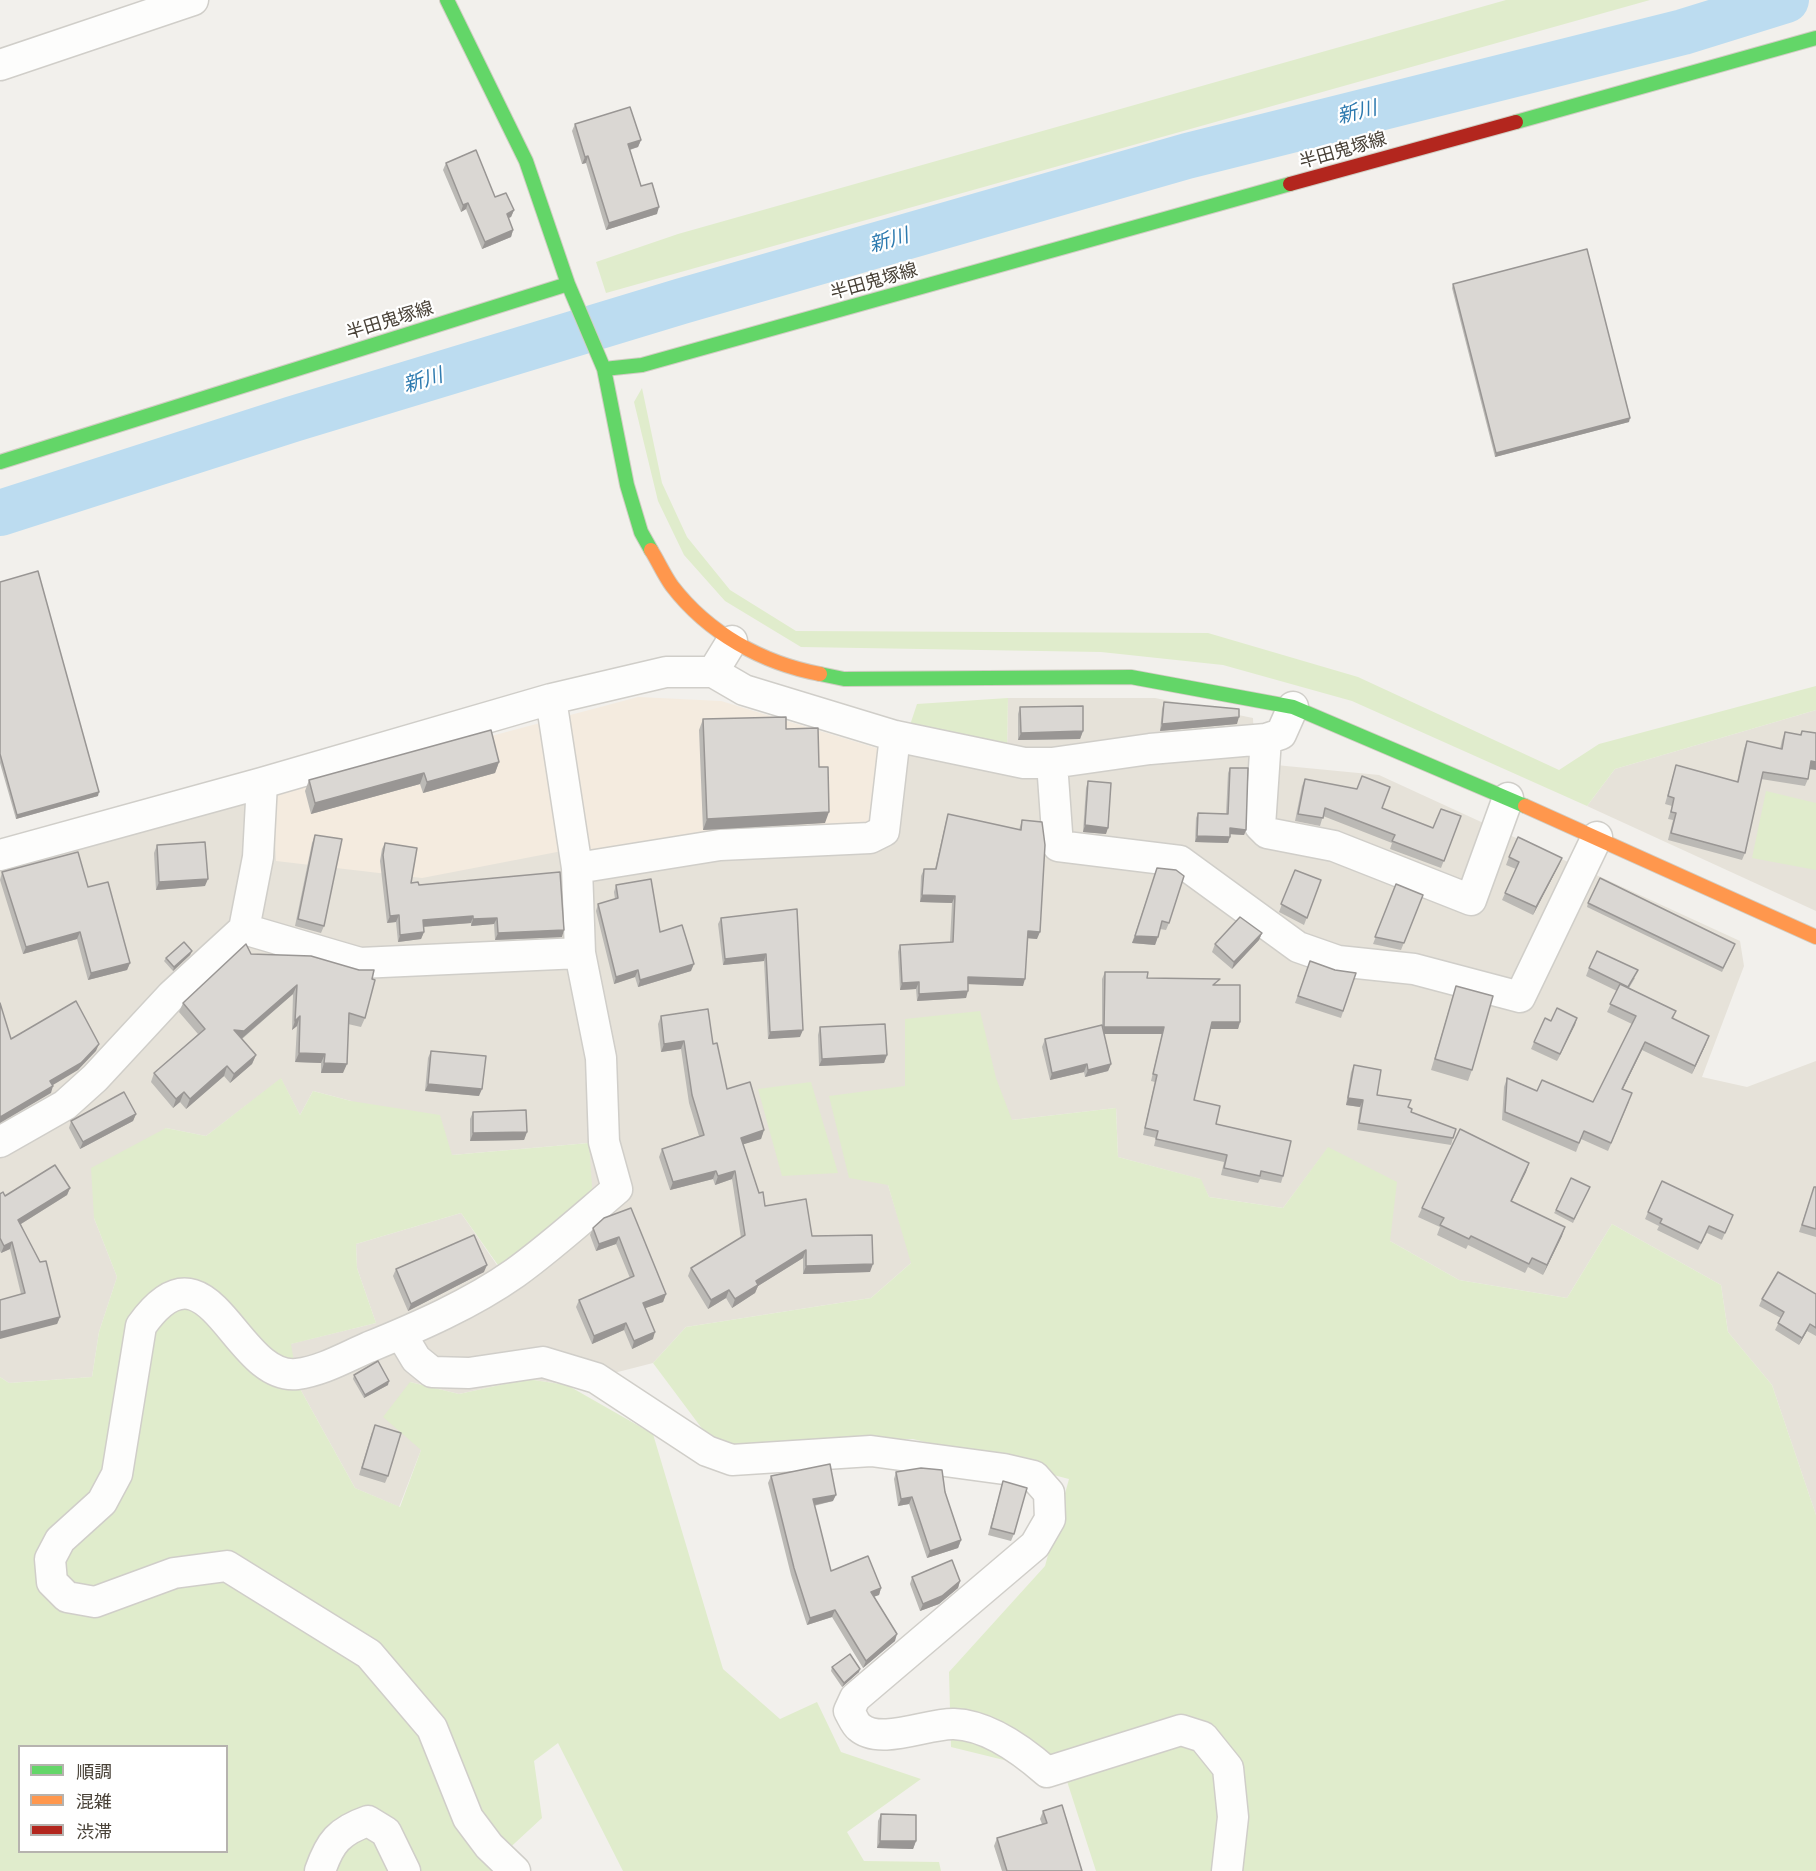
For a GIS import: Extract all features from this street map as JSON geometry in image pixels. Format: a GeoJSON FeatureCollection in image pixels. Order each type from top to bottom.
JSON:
{"type":"FeatureCollection","features":[{"type":"Feature","properties":{"kind":"main road"},"geometry":{"type":"LineString","coordinates":[[447,0],[526,161],[568,284],[604,369],[627,485],[642,532],[671,585],[705,622],[732,641],[789,668],[844,678],[1131,677],[1293,707],[1597,837],[1816,937]]}},
{"type":"Feature","properties":{"kind":"main road","name":"半田鬼塚線"},"geometry":{"type":"LineString","coordinates":[[604,369],[642,365],[1816,38]]}},
{"type":"Feature","properties":{"kind":"main road","name":"半田鬼塚線"},"geometry":{"type":"LineString","coordinates":[[0,462],[568,284]]}},
{"type":"Feature","properties":{"kind":"street"},"geometry":{"type":"LineString","coordinates":[[0,64],[193,0]]}},
{"type":"Feature","properties":{"kind":"street"},"geometry":{"type":"LineString","coordinates":[[713,672],[732,641]]}},
{"type":"Feature","properties":{"kind":"street"},"geometry":{"type":"LineString","coordinates":[[0,855],[262,783],[551,699],[666,672],[713,672],[744,690],[896,736],[1024,763],[1052,763],[1150,749],[1266,739],[1281,734],[1293,707]]}},
{"type":"Feature","properties":{"kind":"street"},"geometry":{"type":"LineString","coordinates":[[515,1871],[489,1846],[468,1818],[432,1728],[369,1654],[227,1566],[174,1573],[95,1602],[67,1598],[52,1582],[50,1559],[60,1540],[102,1502],[117,1474],[141,1326],[155,1306],[168,1297],[189,1294],[207,1301],[266,1365],[287,1375],[311,1372],[401,1334],[480,1295],[515,1273],[617,1189],[604,1142],[601,1058],[580,953],[577,868],[551,699]]}},
{"type":"Feature","properties":{"kind":"street"},"geometry":{"type":"LineString","coordinates":[[577,868],[720,845],[870,838],[884,831],[896,736]]}},
{"type":"Feature","properties":{"kind":"street"},"geometry":{"type":"LineString","coordinates":[[1266,739],[1260,826],[1267,833],[1334,846],[1471,900],[1508,798]]}},
{"type":"Feature","properties":{"kind":"street"},"geometry":{"type":"LineString","coordinates":[[1052,763],[1058,846],[1180,861],[1298,947],[1338,961],[1414,969],[1520,997],[1597,837]]}},
{"type":"Feature","properties":{"kind":"street"},"geometry":{"type":"LineString","coordinates":[[0,1142],[64,1105],[87,1085],[172,995],[244,929],[258,857],[262,783]]}},
{"type":"Feature","properties":{"kind":"street"},"geometry":{"type":"LineString","coordinates":[[244,929],[360,963],[580,953]]}},
{"type":"Feature","properties":{"kind":"street"},"geometry":{"type":"LineString","coordinates":[[401,1334],[416,1359],[432,1372],[470,1373],[543,1362],[596,1378],[707,1451],[732,1460],[871,1451],[1004,1468],[1034,1476],[1049,1493],[1050,1519],[1035,1545],[855,1698],[849,1711],[859,1727],[877,1736],[953,1724],[979,1730],[1027,1755],[1047,1772],[1181,1730],[1203,1737],[1227,1768],[1233,1817],[1227,1871]]}},
{"type":"Feature","properties":{"kind":"street"},"geometry":{"type":"LineString","coordinates":[[321,1871],[329,1847],[349,1828],[368,1821],[386,1832],[405,1871]]}},
{"type":"Feature","properties":{"kind":"shaded area"},"geometry":{"type":"Polygon","coordinates":[[[638,697],[721,701],[883,750],[877,831],[584,862],[583,847],[422,878],[276,861],[273,794],[638,697]]]}},
{"type":"Feature","properties":{"kind":"shaded area"},"geometry":{"type":"Polygon","coordinates":[[[1008,698],[1155,698],[1253,718],[1255,763],[1379,775],[1740,941],[1744,966],[1702,1077],[1747,1087],[1816,1061],[1816,1515],[1772,1385],[1728,1332],[1721,1285],[1612,1224],[1567,1298],[1459,1280],[1390,1241],[1328,1148],[1283,1208],[1209,1197],[1200,1179],[1118,1157],[1116,1108],[1012,1120],[888,1185],[912,1262],[871,1298],[686,1327],[653,1363],[567,1385],[527,1379],[459,1394],[410,1382],[421,1450],[399,1507],[355,1488],[298,1385],[290,1344],[376,1323],[357,1268],[356,1244],[461,1213],[499,1268],[589,1143],[452,1155],[351,1101],[313,1091],[300,1115],[281,1079],[206,1136],[166,1128],[94,1218],[117,1277],[99,1332],[92,1377],[9,1383],[0,1377],[0,870],[273,794],[883,750],[1007,751],[1008,698]]]}},
{"type":"Feature","properties":{"kind":"shaded area"},"geometry":{"type":"Polygon","coordinates":[[[1816,710],[1816,911],[1587,806],[1615,769],[1816,710]]]}},
{"type":"Feature","properties":{"kind":"green space"},"geometry":{"type":"Polygon","coordinates":[[[1506,0],[1650,0],[606,293],[596,262],[678,234],[1506,0]]]}},
{"type":"Feature","properties":{"kind":"green space"},"geometry":{"type":"Polygon","coordinates":[[[642,388],[662,483],[687,537],[730,590],[796,631],[1208,633],[1358,677],[1559,770],[1599,744],[1816,686],[1816,710],[1615,769],[1587,806],[1352,701],[1223,665],[1101,652],[801,647],[725,601],[684,555],[658,501],[634,402],[642,388]]]}},
{"type":"Feature","properties":{"kind":"green space"},"geometry":{"type":"Polygon","coordinates":[[[1008,698],[1007,751],[910,725],[917,704],[1008,698]]]}},
{"type":"Feature","properties":{"kind":"green space"},"geometry":{"type":"Polygon","coordinates":[[[1766,791],[1816,803],[1816,870],[1752,858],[1766,791]]]}},
{"type":"Feature","properties":{"kind":"green space"},"geometry":{"type":"Polygon","coordinates":[[[980,1011],[996,1078],[1012,1120],[1116,1108],[1118,1157],[1201,1179],[1209,1197],[1283,1208],[1328,1147],[1397,1182],[1390,1241],[1459,1280],[1567,1298],[1612,1224],[1721,1285],[1728,1332],[1772,1385],[1816,1515],[1816,1871],[1096,1871],[1065,1775],[951,1747],[949,1672],[1045,1566],[1069,1479],[913,1439],[715,1446],[653,1363],[686,1327],[871,1298],[911,1263],[888,1185],[849,1178],[829,1096],[905,1086],[905,1019],[980,1011]]]}},
{"type":"Feature","properties":{"kind":"green space"},"geometry":{"type":"Polygon","coordinates":[[[281,1078],[300,1115],[313,1091],[351,1101],[440,1115],[452,1155],[589,1143],[593,1200],[500,1268],[461,1213],[356,1244],[357,1268],[376,1323],[291,1344],[298,1385],[355,1488],[400,1507],[421,1450],[383,1417],[410,1382],[459,1394],[527,1379],[567,1385],[653,1434],[723,1669],[780,1719],[817,1702],[841,1752],[921,1779],[847,1832],[864,1861],[939,1862],[941,1871],[623,1871],[558,1743],[534,1761],[542,1818],[502,1855],[520,1871],[0,1871],[0,1377],[9,1383],[92,1377],[99,1332],[117,1277],[94,1218],[91,1168],[166,1128],[206,1136],[281,1078]]]}},
{"type":"Feature","properties":{"kind":"green space"},"geometry":{"type":"Polygon","coordinates":[[[811,1082],[838,1173],[782,1176],[758,1089],[811,1082]]]}},
{"type":"Feature","properties":{"kind":"building"},"geometry":{"type":"Polygon","coordinates":[[[630,107],[641,140],[628,144],[641,186],[652,183],[659,207],[609,223],[588,156],[585,157],[575,124],[630,107]]]}},
{"type":"Feature","properties":{"kind":"building"},"geometry":{"type":"Polygon","coordinates":[[[476,150],[495,197],[506,193],[514,210],[507,214],[513,230],[485,242],[468,203],[463,205],[446,163],[476,150]]]}},
{"type":"Feature","properties":{"kind":"building"},"geometry":{"type":"Polygon","coordinates":[[[1587,249],[1630,418],[1496,453],[1453,284],[1587,249]]]}},
{"type":"Feature","properties":{"kind":"building"},"geometry":{"type":"Polygon","coordinates":[[[38,571],[99,792],[17,815],[0,754],[0,582],[38,571]]]}},
{"type":"Feature","properties":{"kind":"building"},"geometry":{"type":"Polygon","coordinates":[[[1164,702],[1239,709],[1239,717],[1162,724],[1164,702]]]}},
{"type":"Feature","properties":{"kind":"building"},"geometry":{"type":"Polygon","coordinates":[[[1083,706],[1083,731],[1021,733],[1020,707],[1083,706]]]}},
{"type":"Feature","properties":{"kind":"building"},"geometry":{"type":"Polygon","coordinates":[[[786,717],[786,729],[818,728],[819,767],[828,767],[829,812],[707,819],[703,719],[786,717]]]}},
{"type":"Feature","properties":{"kind":"building"},"geometry":{"type":"Polygon","coordinates":[[[491,730],[499,762],[427,782],[424,773],[315,803],[309,780],[491,730]]]}},
{"type":"Feature","properties":{"kind":"building"},"geometry":{"type":"Polygon","coordinates":[[[1802,731],[1816,733],[1816,762],[1811,761],[1808,779],[1763,772],[1745,853],[1671,833],[1676,813],[1671,812],[1674,798],[1668,796],[1676,765],[1738,782],[1747,741],[1782,749],[1785,732],[1801,735],[1802,731]]]}},
{"type":"Feature","properties":{"kind":"building"},"geometry":{"type":"Polygon","coordinates":[[[1230,768],[1248,768],[1246,830],[1230,828],[1230,837],[1197,836],[1198,813],[1228,814],[1230,768]]]}},
{"type":"Feature","properties":{"kind":"building"},"geometry":{"type":"Polygon","coordinates":[[[1362,776],[1390,787],[1382,808],[1433,828],[1441,809],[1461,816],[1444,861],[1392,841],[1395,835],[1325,808],[1323,818],[1298,814],[1305,779],[1357,789],[1362,776]]]}},
{"type":"Feature","properties":{"kind":"building"},"geometry":{"type":"Polygon","coordinates":[[[1088,781],[1111,783],[1108,828],[1085,825],[1088,781]]]}},
{"type":"Feature","properties":{"kind":"building"},"geometry":{"type":"Polygon","coordinates":[[[948,814],[1021,830],[1022,820],[1042,822],[1045,845],[1040,932],[1028,931],[1025,979],[968,977],[968,991],[919,994],[919,982],[902,983],[900,945],[953,942],[955,896],[922,895],[924,869],[936,869],[948,814]]]}},
{"type":"Feature","properties":{"kind":"building"},"geometry":{"type":"Polygon","coordinates":[[[315,835],[342,839],[324,926],[298,919],[315,835]]]}},
{"type":"Feature","properties":{"kind":"building"},"geometry":{"type":"Polygon","coordinates":[[[1518,837],[1562,858],[1536,907],[1505,893],[1519,862],[1509,857],[1518,837]]]}},
{"type":"Feature","properties":{"kind":"building"},"geometry":{"type":"Polygon","coordinates":[[[205,842],[208,879],[159,882],[157,845],[205,842]]]}},
{"type":"Feature","properties":{"kind":"building"},"geometry":{"type":"Polygon","coordinates":[[[385,843],[417,848],[411,883],[418,882],[419,885],[560,872],[564,930],[498,933],[497,918],[473,919],[473,916],[423,920],[424,932],[400,935],[399,915],[390,916],[383,855],[385,843]]]}},
{"type":"Feature","properties":{"kind":"building"},"geometry":{"type":"Polygon","coordinates":[[[78,852],[88,887],[108,882],[130,963],[91,973],[80,932],[26,947],[2,872],[78,852]]]}},
{"type":"Feature","properties":{"kind":"building"},"geometry":{"type":"Polygon","coordinates":[[[1157,868],[1176,870],[1184,876],[1169,923],[1162,921],[1158,937],[1135,936],[1157,868]]]}},
{"type":"Feature","properties":{"kind":"building"},"geometry":{"type":"Polygon","coordinates":[[[1295,870],[1321,880],[1307,918],[1281,904],[1295,870]]]}},
{"type":"Feature","properties":{"kind":"building"},"geometry":{"type":"Polygon","coordinates":[[[1600,878],[1735,944],[1723,968],[1588,903],[1600,878]]]}},
{"type":"Feature","properties":{"kind":"building"},"geometry":{"type":"Polygon","coordinates":[[[651,879],[660,932],[682,925],[694,964],[640,980],[638,970],[616,977],[598,904],[618,898],[616,885],[651,879]]]}},
{"type":"Feature","properties":{"kind":"building"},"geometry":{"type":"Polygon","coordinates":[[[1396,884],[1423,895],[1404,943],[1375,937],[1396,884]]]}},
{"type":"Feature","properties":{"kind":"building"},"geometry":{"type":"Polygon","coordinates":[[[797,909],[803,1030],[770,1032],[766,954],[725,959],[721,918],[797,909]]]}},
{"type":"Feature","properties":{"kind":"building"},"geometry":{"type":"Polygon","coordinates":[[[1240,917],[1262,933],[1234,962],[1215,944],[1240,917]]]}},
{"type":"Feature","properties":{"kind":"building"},"geometry":{"type":"Polygon","coordinates":[[[184,942],[192,951],[174,967],[166,958],[184,942]]]}},
{"type":"Feature","properties":{"kind":"building"},"geometry":{"type":"Polygon","coordinates":[[[246,944],[251,954],[311,956],[359,970],[374,970],[372,979],[375,980],[365,1018],[349,1013],[347,1064],[324,1063],[325,1054],[299,1053],[300,1016],[295,1021],[297,985],[244,1031],[234,1030],[256,1055],[234,1074],[227,1066],[190,1099],[184,1092],[176,1099],[154,1073],[205,1029],[183,1003],[246,944]]]}},
{"type":"Feature","properties":{"kind":"building"},"geometry":{"type":"Polygon","coordinates":[[[1597,951],[1638,970],[1628,987],[1589,968],[1597,951]]]}},
{"type":"Feature","properties":{"kind":"building"},"geometry":{"type":"Polygon","coordinates":[[[1310,961],[1335,970],[1356,973],[1343,1011],[1298,996],[1310,961]]]}},
{"type":"Feature","properties":{"kind":"building"},"geometry":{"type":"Polygon","coordinates":[[[1105,972],[1148,972],[1147,978],[1220,979],[1213,985],[1240,985],[1240,1022],[1212,1022],[1194,1100],[1220,1106],[1216,1124],[1291,1141],[1283,1176],[1261,1171],[1260,1176],[1224,1168],[1227,1155],[1156,1139],[1158,1131],[1145,1128],[1157,1075],[1153,1074],[1164,1027],[1104,1027],[1105,972]]]}},
{"type":"Feature","properties":{"kind":"building"},"geometry":{"type":"Polygon","coordinates":[[[1620,984],[1676,1011],[1672,1018],[1709,1036],[1695,1066],[1645,1042],[1622,1089],[1632,1093],[1611,1143],[1584,1131],[1579,1143],[1505,1112],[1507,1078],[1537,1091],[1542,1080],[1593,1102],[1636,1016],[1610,1004],[1620,984]]]}},
{"type":"Feature","properties":{"kind":"building"},"geometry":{"type":"Polygon","coordinates":[[[1456,986],[1493,996],[1472,1070],[1435,1059],[1456,986]]]}},
{"type":"Feature","properties":{"kind":"building"},"geometry":{"type":"Polygon","coordinates":[[[76,1001],[99,1044],[81,1063],[50,1081],[53,1086],[0,1117],[0,1003],[11,1039],[76,1001]]]}},
{"type":"Feature","properties":{"kind":"building"},"geometry":{"type":"Polygon","coordinates":[[[1557,1008],[1577,1018],[1560,1054],[1534,1042],[1545,1018],[1551,1021],[1557,1008]]]}},
{"type":"Feature","properties":{"kind":"building"},"geometry":{"type":"Polygon","coordinates":[[[708,1009],[713,1044],[717,1043],[727,1089],[750,1082],[764,1130],[741,1138],[759,1193],[763,1192],[765,1206],[806,1199],[812,1236],[872,1235],[873,1264],[806,1266],[806,1250],[756,1281],[758,1285],[735,1299],[729,1290],[711,1300],[691,1268],[745,1235],[735,1171],[718,1176],[716,1171],[673,1182],[662,1149],[704,1135],[692,1095],[684,1041],[664,1044],[661,1016],[708,1009]]]}},
{"type":"Feature","properties":{"kind":"building"},"geometry":{"type":"Polygon","coordinates":[[[885,1024],[887,1055],[822,1059],[820,1027],[885,1024]]]}},
{"type":"Feature","properties":{"kind":"building"},"geometry":{"type":"Polygon","coordinates":[[[1102,1025],[1111,1064],[1088,1070],[1087,1064],[1052,1073],[1045,1039],[1102,1025]]]}},
{"type":"Feature","properties":{"kind":"building"},"geometry":{"type":"Polygon","coordinates":[[[431,1051],[486,1056],[482,1089],[428,1084],[431,1051]]]}},
{"type":"Feature","properties":{"kind":"building"},"geometry":{"type":"Polygon","coordinates":[[[1354,1065],[1381,1070],[1377,1095],[1411,1100],[1408,1107],[1412,1109],[1411,1112],[1456,1129],[1453,1138],[1359,1123],[1363,1100],[1348,1098],[1354,1065]]]}},
{"type":"Feature","properties":{"kind":"building"},"geometry":{"type":"Polygon","coordinates":[[[124,1092],[136,1114],[83,1142],[71,1121],[124,1092]]]}},
{"type":"Feature","properties":{"kind":"building"},"geometry":{"type":"Polygon","coordinates":[[[526,1110],[527,1132],[473,1133],[473,1112],[526,1110]]]}},
{"type":"Feature","properties":{"kind":"building"},"geometry":{"type":"Polygon","coordinates":[[[1460,1129],[1529,1163],[1511,1201],[1565,1227],[1547,1265],[1532,1258],[1529,1264],[1471,1236],[1469,1239],[1440,1225],[1444,1218],[1422,1208],[1460,1129]]]}},
{"type":"Feature","properties":{"kind":"building"},"geometry":{"type":"Polygon","coordinates":[[[55,1165],[70,1188],[18,1220],[40,1262],[46,1261],[60,1317],[0,1332],[0,1300],[25,1293],[12,1242],[4,1246],[0,1238],[0,1194],[3,1192],[5,1196],[55,1165]]]}},
{"type":"Feature","properties":{"kind":"building"},"geometry":{"type":"Polygon","coordinates":[[[1571,1178],[1590,1187],[1574,1219],[1556,1210],[1571,1178]]]}},
{"type":"Feature","properties":{"kind":"building"},"geometry":{"type":"Polygon","coordinates":[[[1662,1181],[1733,1215],[1725,1233],[1709,1226],[1701,1243],[1660,1223],[1662,1219],[1648,1212],[1662,1181]]]}},
{"type":"Feature","properties":{"kind":"building"},"geometry":{"type":"Polygon","coordinates":[[[1814,1187],[1816,1187],[1816,1229],[1802,1225],[1814,1187]]]}},
{"type":"Feature","properties":{"kind":"building"},"geometry":{"type":"Polygon","coordinates":[[[631,1208],[666,1294],[643,1303],[655,1332],[634,1341],[626,1323],[594,1336],[579,1300],[634,1276],[619,1237],[599,1244],[593,1228],[604,1218],[631,1208]]]}},
{"type":"Feature","properties":{"kind":"building"},"geometry":{"type":"Polygon","coordinates":[[[474,1235],[487,1265],[411,1304],[396,1269],[474,1235]]]}},
{"type":"Feature","properties":{"kind":"building"},"geometry":{"type":"Polygon","coordinates":[[[1778,1272],[1816,1294],[1816,1328],[1810,1324],[1802,1338],[1778,1323],[1784,1312],[1762,1299],[1778,1272]]]}},
{"type":"Feature","properties":{"kind":"building"},"geometry":{"type":"Polygon","coordinates":[[[378,1361],[389,1381],[365,1395],[354,1375],[378,1361]]]}},
{"type":"Feature","properties":{"kind":"building"},"geometry":{"type":"Polygon","coordinates":[[[375,1425],[401,1433],[388,1476],[362,1468],[375,1425]]]}},
{"type":"Feature","properties":{"kind":"building"},"geometry":{"type":"Polygon","coordinates":[[[830,1464],[836,1495],[813,1499],[831,1571],[868,1556],[881,1588],[871,1592],[897,1634],[866,1661],[835,1610],[810,1618],[794,1568],[771,1476],[830,1464]]]}},
{"type":"Feature","properties":{"kind":"building"},"geometry":{"type":"Polygon","coordinates":[[[921,1468],[942,1470],[945,1492],[961,1540],[930,1551],[912,1497],[901,1499],[896,1472],[921,1468]]]}},
{"type":"Feature","properties":{"kind":"building"},"geometry":{"type":"Polygon","coordinates":[[[1003,1481],[1027,1488],[1014,1534],[991,1528],[1003,1481]]]}},
{"type":"Feature","properties":{"kind":"building"},"geometry":{"type":"Polygon","coordinates":[[[952,1560],[960,1581],[942,1596],[923,1604],[912,1577],[952,1560]]]}},
{"type":"Feature","properties":{"kind":"building"},"geometry":{"type":"Polygon","coordinates":[[[850,1654],[860,1669],[844,1683],[832,1667],[850,1654]]]}},
{"type":"Feature","properties":{"kind":"building"},"geometry":{"type":"Polygon","coordinates":[[[1062,1805],[1082,1871],[1007,1871],[997,1838],[1047,1823],[1043,1811],[1062,1805]]]}},
{"type":"Feature","properties":{"kind":"building"},"geometry":{"type":"Polygon","coordinates":[[[881,1814],[916,1815],[916,1841],[880,1841],[881,1814]]]}},
{"type":"Feature","properties":{"kind":"waterway","name":"新川"},"geometry":{"type":"LineString","coordinates":[[0,513],[293,419],[682,301],[1187,156],[1683,32],[1786,0]]}},
{"type":"Feature","properties":{"kind":"traffic: fast"},"geometry":{"type":"LineString","coordinates":[[447,0],[526,161],[568,284],[604,369],[627,485],[641,532],[651,550]]}},
{"type":"Feature","properties":{"kind":"traffic: fast"},"geometry":{"type":"LineString","coordinates":[[1516,122],[1816,38]]}},
{"type":"Feature","properties":{"kind":"traffic: fast"},"geometry":{"type":"LineString","coordinates":[[604,369],[642,365],[1290,184]]}},
{"type":"Feature","properties":{"kind":"traffic: fast"},"geometry":{"type":"LineString","coordinates":[[0,462],[568,284]]}},
{"type":"Feature","properties":{"kind":"traffic: fast"},"geometry":{"type":"LineString","coordinates":[[820,674],[844,679],[1131,677],[1293,707],[1525,806]]}},
{"type":"Feature","properties":{"kind":"traffic: slow"},"geometry":{"type":"LineString","coordinates":[[651,550],[666,577],[686,603],[719,632],[757,654],[798,669],[820,674]]}},
{"type":"Feature","properties":{"kind":"traffic: slow"},"geometry":{"type":"LineString","coordinates":[[1525,806],[1816,937]]}},
{"type":"Feature","properties":{"kind":"traffic: jam"},"geometry":{"type":"LineString","coordinates":[[1290,184],[1516,122]]}}]}
